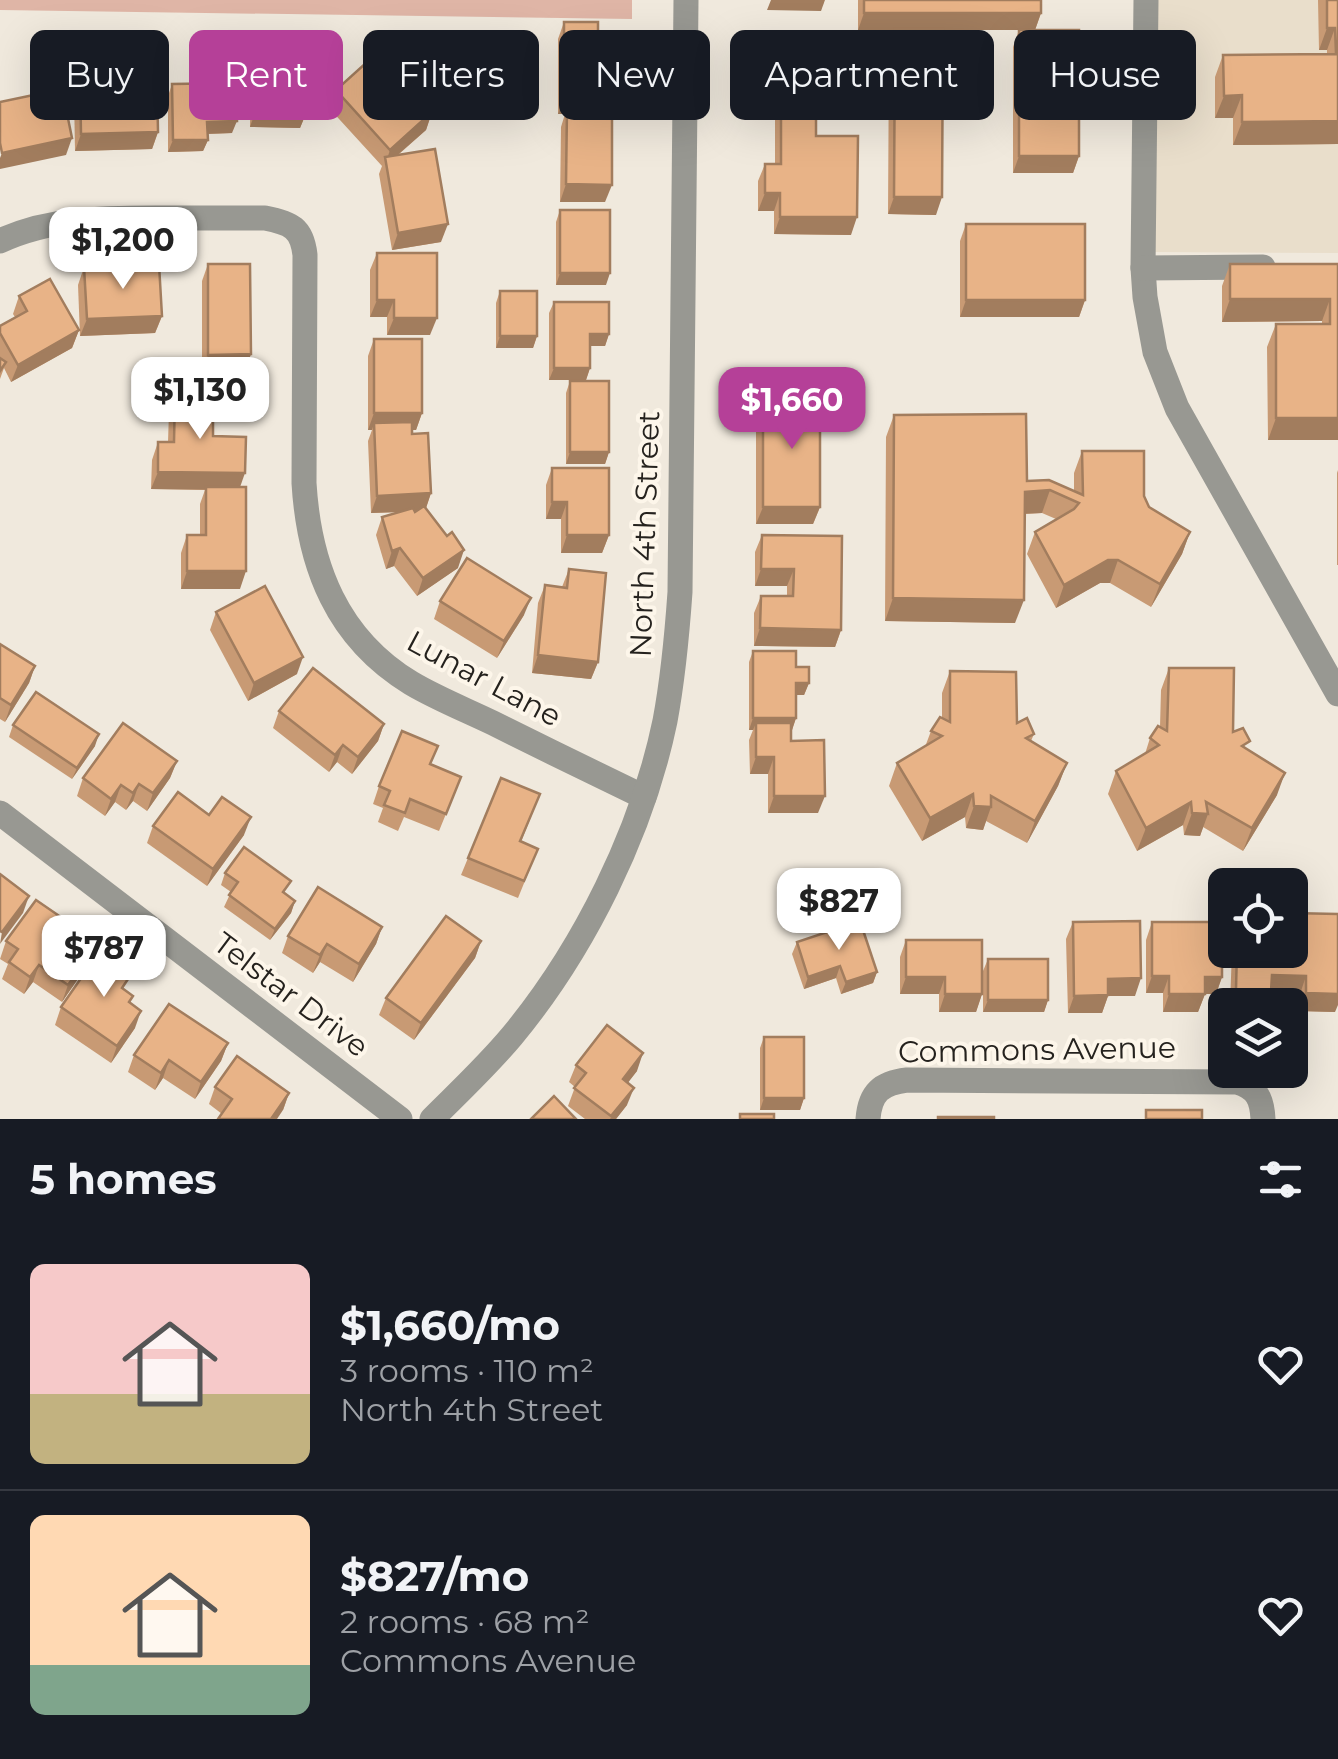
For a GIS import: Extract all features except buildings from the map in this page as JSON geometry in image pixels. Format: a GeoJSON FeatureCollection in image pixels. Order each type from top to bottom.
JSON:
{"type":"FeatureCollection","features":[{"type":"Feature","properties":{"kind":"street","name":"North 4th Street"},"geometry":{"type":"LineString","coordinates":[[432,1119],[512,1037],[562,967],[600,902],[644,798],[664,724],[680,592],[686,0]]}},
{"type":"Feature","properties":{"kind":"street"},"geometry":{"type":"LineString","coordinates":[[1146,0],[1144,268],[1155,352],[1190,434],[1337,689]]}},
{"type":"Feature","properties":{"kind":"street","name":"Lunar Lane"},"geometry":{"type":"LineString","coordinates":[[0,241],[51,224],[108,218],[266,218],[294,228],[303,240],[305,255],[306,510],[317,564],[346,623],[368,650],[412,684],[644,798]]}},
{"type":"Feature","properties":{"kind":"street"},"geometry":{"type":"LineString","coordinates":[[1144,268],[1282,267]]}},
{"type":"Feature","properties":{"kind":"street","name":"Telstar Drive"},"geometry":{"type":"LineString","coordinates":[[0,813],[400,1119]]}},
{"type":"Feature","properties":{"kind":"street","name":"Commons Avenue"},"geometry":{"type":"LineString","coordinates":[[868,1119],[877,1089],[906,1080],[1186,1080],[1237,1082],[1256,1091],[1263,1119]]}},
{"type":"Feature","properties":{"kind":"shaded area"},"geometry":{"type":"Polygon","coordinates":[[[0,0],[632,0],[632,19],[0,10],[0,0]]]}},
{"type":"Feature","properties":{"kind":"shaded area"},"geometry":{"type":"Polygon","coordinates":[[[1156,0],[1338,0],[1338,253],[1154,252],[1155,120],[1196,120],[1196,30],[1156,30],[1156,0]]]}}]}
